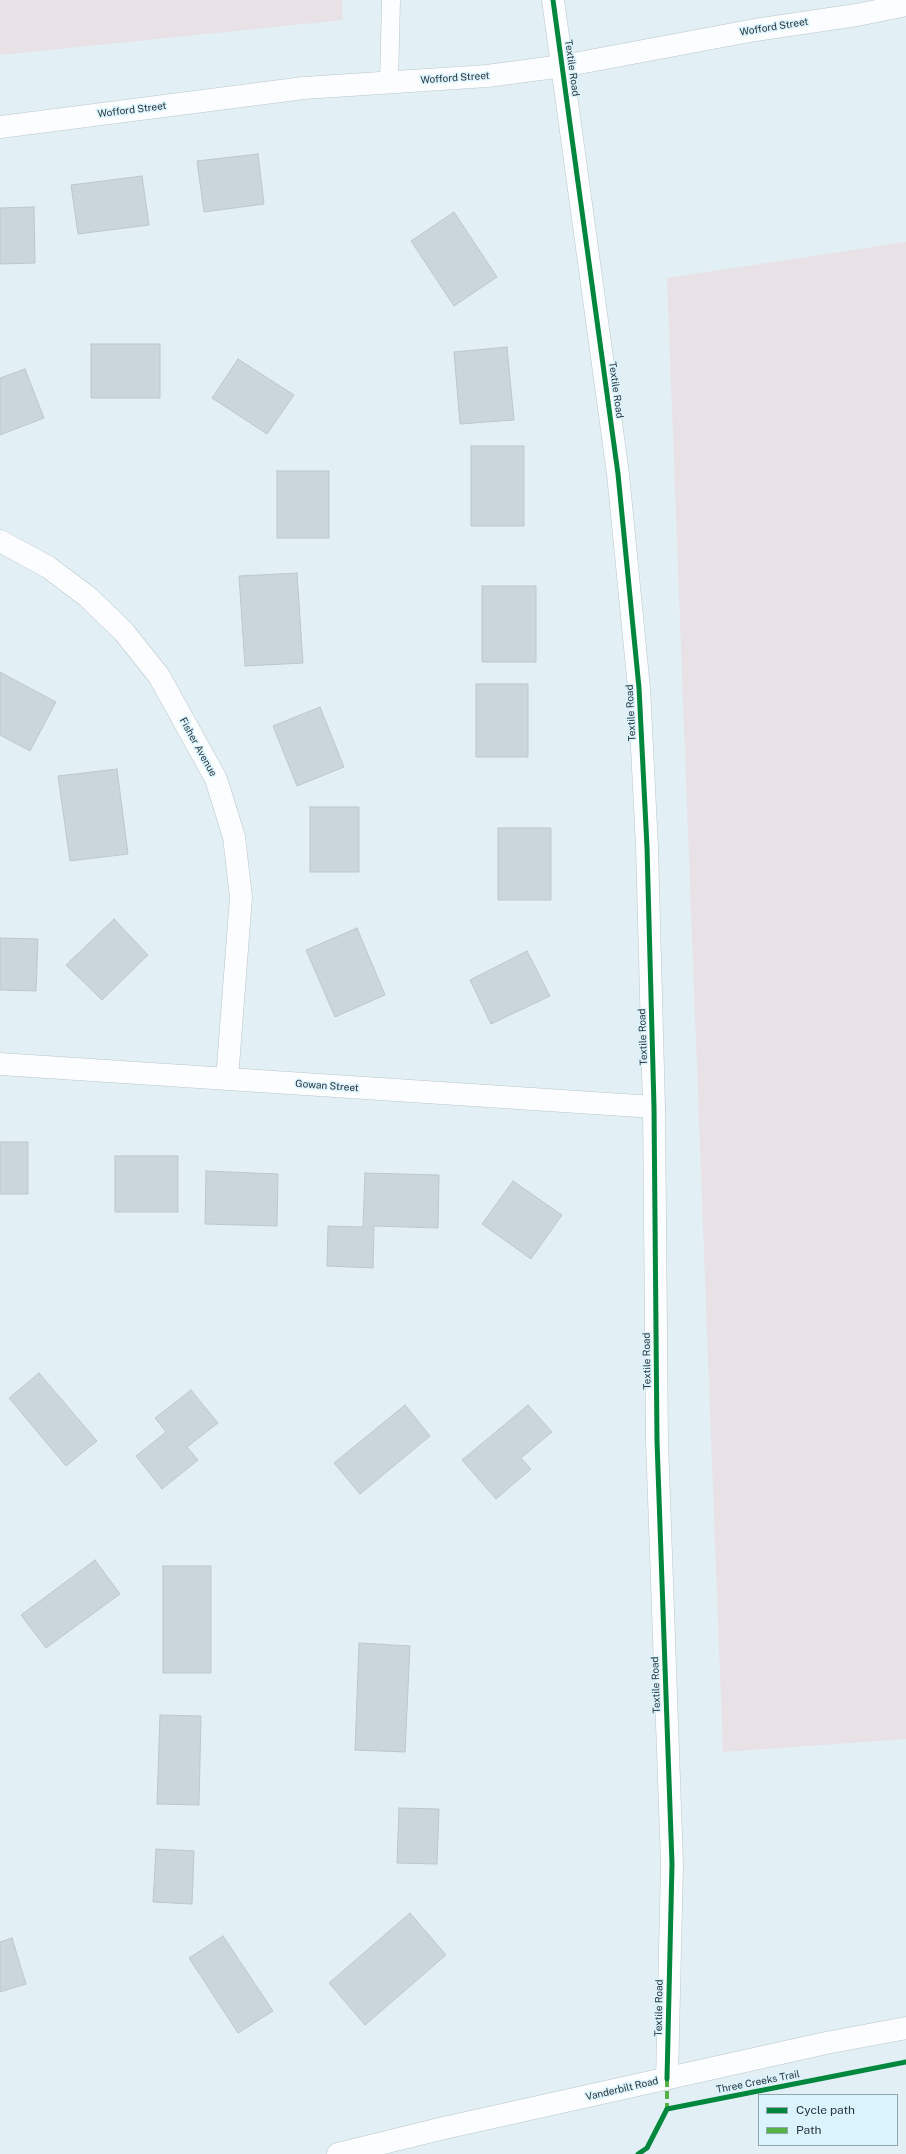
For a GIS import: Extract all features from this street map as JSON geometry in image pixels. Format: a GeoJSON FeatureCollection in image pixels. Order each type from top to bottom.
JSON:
{"type":"FeatureCollection","features":[{"type":"Feature","properties":{"kind":"street","name":"Textile Road"},"geometry":{"type":"LineString","coordinates":[[553,0],[618,474],[639,688],[647,847],[654,1107],[657,1441],[672,1864],[667,2079]]}},
{"type":"Feature","properties":{"kind":"street","name":"Wofford Street"},"geometry":{"type":"LineString","coordinates":[[0,127],[304,88],[487,76],[563,66],[755,30],[857,15],[906,5]]}},
{"type":"Feature","properties":{"kind":"street","name":"Fisher Avenue"},"geometry":{"type":"LineString","coordinates":[[0,541],[48,568],[88,597],[124,632],[159,676],[216,779],[234,837],[241,897],[227,1079]]}},
{"type":"Feature","properties":{"kind":"street","name":"Gowan Street"},"geometry":{"type":"LineString","coordinates":[[0,1064],[654,1107]]}},
{"type":"Feature","properties":{"kind":"street","name":"Vanderbilt Road"},"geometry":{"type":"LineString","coordinates":[[338,2154],[826,2043],[906,2028]]}},
{"type":"Feature","properties":{"kind":"lane"},"geometry":{"type":"LineString","coordinates":[[389,83],[391,0]]}},
{"type":"Feature","properties":{"kind":"shaded area"},"geometry":{"type":"Polygon","coordinates":[[[0,0],[342,0],[343,20],[0,55],[0,0]]]}},
{"type":"Feature","properties":{"kind":"shaded area"},"geometry":{"type":"Polygon","coordinates":[[[906,242],[906,1739],[723,1752],[667,278],[906,242]]]}},
{"type":"Feature","properties":{"kind":"building"},"geometry":{"type":"Polygon","coordinates":[[[258,154],[264,204],[204,212],[197,161],[258,154]]]}},
{"type":"Feature","properties":{"kind":"building"},"geometry":{"type":"Polygon","coordinates":[[[142,176],[149,225],[78,234],[71,185],[142,176]]]}},
{"type":"Feature","properties":{"kind":"building"},"geometry":{"type":"Polygon","coordinates":[[[34,207],[35,263],[0,264],[0,208],[34,207]]]}},
{"type":"Feature","properties":{"kind":"building"},"geometry":{"type":"Polygon","coordinates":[[[454,212],[497,277],[454,306],[411,241],[454,212]]]}},
{"type":"Feature","properties":{"kind":"building"},"geometry":{"type":"Polygon","coordinates":[[[91,344],[160,344],[160,398],[91,398],[91,344]]]}},
{"type":"Feature","properties":{"kind":"building"},"geometry":{"type":"Polygon","coordinates":[[[507,347],[514,420],[460,424],[454,352],[507,347]]]}},
{"type":"Feature","properties":{"kind":"building"},"geometry":{"type":"Polygon","coordinates":[[[238,359],[294,395],[267,434],[212,398],[238,359]]]}},
{"type":"Feature","properties":{"kind":"building"},"geometry":{"type":"Polygon","coordinates":[[[25,369],[44,418],[0,435],[0,378],[25,369]]]}},
{"type":"Feature","properties":{"kind":"building"},"geometry":{"type":"Polygon","coordinates":[[[471,446],[524,446],[524,526],[471,526],[471,446]]]}},
{"type":"Feature","properties":{"kind":"building"},"geometry":{"type":"Polygon","coordinates":[[[277,471],[329,471],[329,538],[277,538],[277,471]]]}},
{"type":"Feature","properties":{"kind":"building"},"geometry":{"type":"Polygon","coordinates":[[[297,573],[303,663],[245,666],[239,576],[297,573]]]}},
{"type":"Feature","properties":{"kind":"building"},"geometry":{"type":"Polygon","coordinates":[[[482,586],[536,586],[536,662],[482,662],[482,586]]]}},
{"type":"Feature","properties":{"kind":"building"},"geometry":{"type":"Polygon","coordinates":[[[0,672],[56,702],[30,751],[0,735],[0,672]]]}},
{"type":"Feature","properties":{"kind":"building"},"geometry":{"type":"Polygon","coordinates":[[[476,684],[528,684],[528,757],[476,757],[476,684]]]}},
{"type":"Feature","properties":{"kind":"building"},"geometry":{"type":"Polygon","coordinates":[[[320,707],[344,767],[297,786],[273,726],[320,707]]]}},
{"type":"Feature","properties":{"kind":"building"},"geometry":{"type":"Polygon","coordinates":[[[117,769],[128,854],[70,861],[58,776],[117,769]]]}},
{"type":"Feature","properties":{"kind":"building"},"geometry":{"type":"Polygon","coordinates":[[[310,807],[359,807],[359,872],[310,872],[310,807]]]}},
{"type":"Feature","properties":{"kind":"building"},"geometry":{"type":"Polygon","coordinates":[[[498,828],[551,828],[551,900],[498,900],[498,828]]]}},
{"type":"Feature","properties":{"kind":"building"},"geometry":{"type":"Polygon","coordinates":[[[114,919],[148,955],[102,1000],[66,965],[114,919]]]}},
{"type":"Feature","properties":{"kind":"building"},"geometry":{"type":"Polygon","coordinates":[[[357,928],[385,995],[335,1017],[306,950],[357,928]]]}},
{"type":"Feature","properties":{"kind":"building"},"geometry":{"type":"Polygon","coordinates":[[[0,938],[38,939],[36,991],[0,990],[0,938]]]}},
{"type":"Feature","properties":{"kind":"building"},"geometry":{"type":"Polygon","coordinates":[[[527,951],[550,996],[491,1024],[470,980],[527,951]]]}},
{"type":"Feature","properties":{"kind":"building"},"geometry":{"type":"Polygon","coordinates":[[[0,1142],[28,1142],[28,1194],[0,1194],[0,1142]]]}},
{"type":"Feature","properties":{"kind":"building"},"geometry":{"type":"Polygon","coordinates":[[[115,1156],[178,1156],[178,1212],[115,1212],[115,1156]]]}},
{"type":"Feature","properties":{"kind":"building"},"geometry":{"type":"Polygon","coordinates":[[[206,1171],[278,1174],[277,1226],[205,1224],[206,1171]]]}},
{"type":"Feature","properties":{"kind":"building"},"geometry":{"type":"Polygon","coordinates":[[[365,1173],[439,1175],[438,1228],[374,1226],[373,1268],[327,1266],[328,1226],[363,1227],[365,1173]]]}},
{"type":"Feature","properties":{"kind":"building"},"geometry":{"type":"Polygon","coordinates":[[[513,1181],[562,1215],[531,1259],[482,1224],[513,1181]]]}},
{"type":"Feature","properties":{"kind":"building"},"geometry":{"type":"Polygon","coordinates":[[[39,1373],[97,1441],[66,1466],[9,1398],[39,1373]]]}},
{"type":"Feature","properties":{"kind":"building"},"geometry":{"type":"Polygon","coordinates":[[[191,1390],[218,1423],[187,1447],[198,1460],[162,1489],[136,1456],[166,1432],[155,1418],[191,1390]]]}},
{"type":"Feature","properties":{"kind":"building"},"geometry":{"type":"Polygon","coordinates":[[[405,1405],[430,1436],[360,1494],[334,1463],[405,1405]]]}},
{"type":"Feature","properties":{"kind":"building"},"geometry":{"type":"Polygon","coordinates":[[[528,1405],[552,1432],[521,1458],[531,1469],[496,1499],[462,1460],[528,1405]]]}},
{"type":"Feature","properties":{"kind":"building"},"geometry":{"type":"Polygon","coordinates":[[[95,1560],[120,1594],[46,1648],[21,1615],[95,1560]]]}},
{"type":"Feature","properties":{"kind":"building"},"geometry":{"type":"Polygon","coordinates":[[[163,1566],[211,1566],[211,1673],[163,1673],[163,1566]]]}},
{"type":"Feature","properties":{"kind":"building"},"geometry":{"type":"Polygon","coordinates":[[[359,1643],[410,1646],[405,1752],[355,1750],[359,1643]]]}},
{"type":"Feature","properties":{"kind":"building"},"geometry":{"type":"Polygon","coordinates":[[[160,1715],[201,1716],[199,1805],[157,1804],[160,1715]]]}},
{"type":"Feature","properties":{"kind":"building"},"geometry":{"type":"Polygon","coordinates":[[[399,1808],[439,1809],[437,1864],[397,1863],[399,1808]]]}},
{"type":"Feature","properties":{"kind":"building"},"geometry":{"type":"Polygon","coordinates":[[[156,1849],[194,1851],[192,1904],[153,1902],[156,1849]]]}},
{"type":"Feature","properties":{"kind":"building"},"geometry":{"type":"Polygon","coordinates":[[[410,1913],[446,1955],[365,2025],[329,1983],[410,1913]]]}},
{"type":"Feature","properties":{"kind":"building"},"geometry":{"type":"Polygon","coordinates":[[[223,1936],[273,2011],[238,2033],[189,1958],[223,1936]]]}},
{"type":"Feature","properties":{"kind":"building"},"geometry":{"type":"Polygon","coordinates":[[[12,1938],[26,1984],[0,1992],[0,1942],[12,1938]]]}},
{"type":"Feature","properties":{"kind":"marked path"},"geometry":{"type":"LineString","coordinates":[[667,2079],[667,2109]]}},
{"type":"Feature","properties":{"kind":"cycle path"},"geometry":{"type":"LineString","coordinates":[[553,0],[618,474],[639,688],[647,847],[654,1107],[657,1441],[672,1864],[667,2079]]}},
{"type":"Feature","properties":{"kind":"cycle path","name":"Three Creeks Trail"},"geometry":{"type":"LineString","coordinates":[[638,2154],[647,2148],[667,2109],[906,2062]]}}]}
